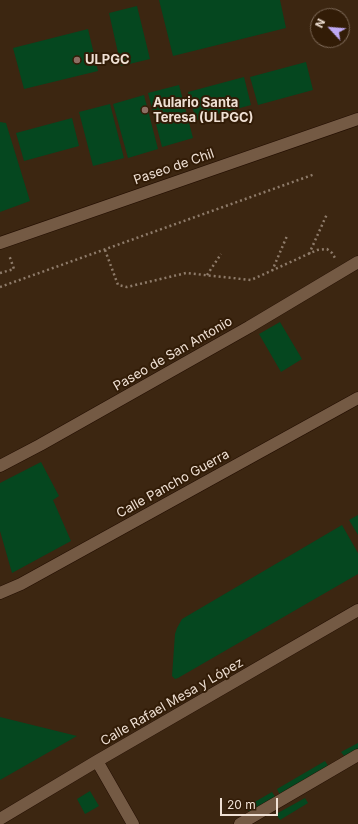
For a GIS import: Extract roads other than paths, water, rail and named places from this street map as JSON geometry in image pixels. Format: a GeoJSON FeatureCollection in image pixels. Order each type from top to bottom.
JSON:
{"type":"FeatureCollection","features":[{"type":"Feature","properties":{"kind":"street","name":"Paseo de Chil"},"geometry":{"type":"LineString","coordinates":[[0,242],[358,119]]}},
{"type":"Feature","properties":{"kind":"street","name":"Paseo de San Antonio"},"geometry":{"type":"LineString","coordinates":[[0,466],[47,442],[242,331],[358,262]]}},
{"type":"Feature","properties":{"kind":"street","name":"Calle Pancho Guerra"},"geometry":{"type":"LineString","coordinates":[[0,593],[21,584],[358,398]]}},
{"type":"Feature","properties":{"kind":"street","name":"Calle Rafael Mesa y López"},"geometry":{"type":"LineString","coordinates":[[0,820],[97,761],[358,610]]}},
{"type":"Feature","properties":{"kind":"street"},"geometry":{"type":"LineString","coordinates":[[240,824],[358,755]]}},
{"type":"Feature","properties":{"kind":"street"},"geometry":{"type":"LineString","coordinates":[[97,761],[133,824]]}},
{"type":"Feature","properties":{"kind":"place","name":"ULPGC"},"geometry":{"type":"Point","coordinates":[77,60]}},
{"type":"Feature","properties":{"kind":"place","name":"Aulario Santa Teresa (ULPGC)"},"geometry":{"type":"Point","coordinates":[145,110]}}]}
